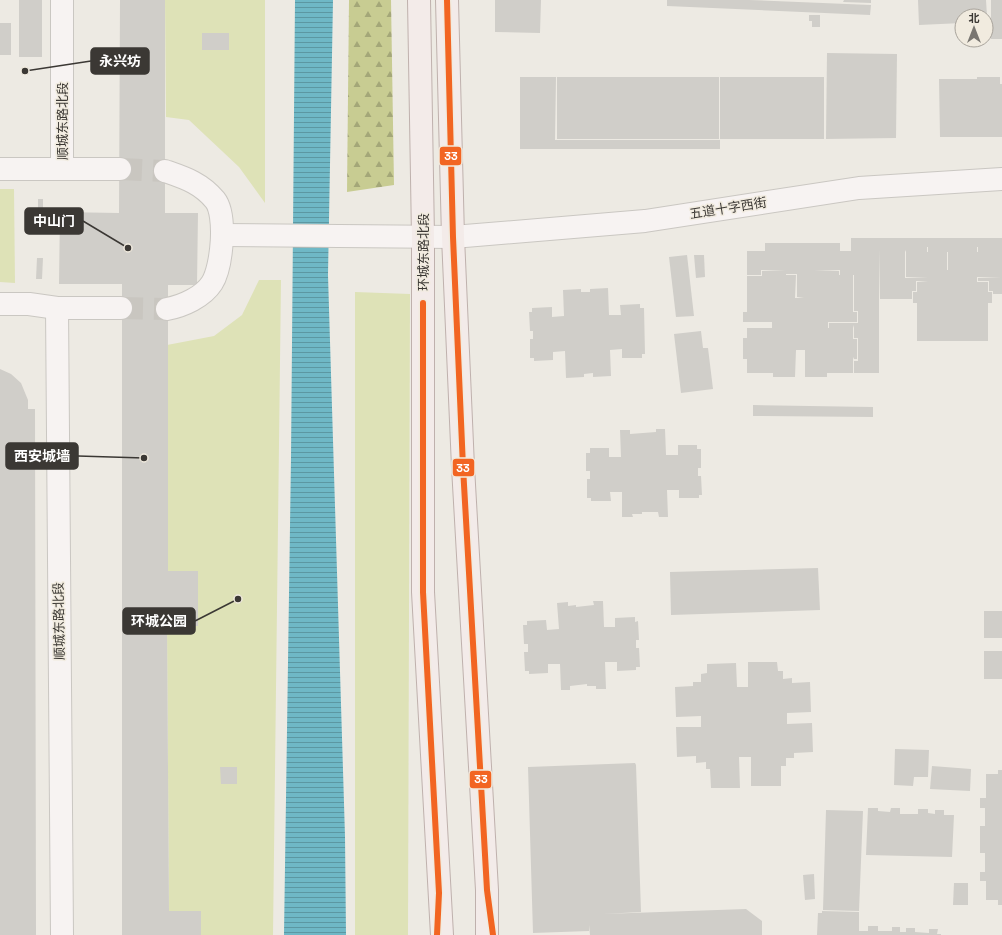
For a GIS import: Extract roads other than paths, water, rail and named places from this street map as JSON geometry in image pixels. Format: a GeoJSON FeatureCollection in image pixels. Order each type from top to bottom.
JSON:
{"type":"FeatureCollection","features":[{"type":"Feature","properties":{"kind":"main road","name":"环城东路北段"},"geometry":{"type":"LineString","coordinates":[[419,0],[423,237],[423,592],[442,935]]}},
{"type":"Feature","properties":{"kind":"main road"},"geometry":{"type":"LineString","coordinates":[[448,0],[453,237],[463,467],[487,890],[487,935]]}},
{"type":"Feature","properties":{"kind":"main road"},"geometry":{"type":"LineString","coordinates":[[487,890],[494,935]]}},
{"type":"Feature","properties":{"kind":"main road"},"geometry":{"type":"LineString","coordinates":[[437,935],[439,893]]}},
{"type":"Feature","properties":{"kind":"street","name":"顺城东路北段"},"geometry":{"type":"LineString","coordinates":[[62,0],[62,169]]}},
{"type":"Feature","properties":{"kind":"street"},"geometry":{"type":"LineString","coordinates":[[0,169],[120,169]]}},
{"type":"Feature","properties":{"kind":"street"},"geometry":{"type":"LineString","coordinates":[[165,171],[200,185],[216,201],[222,221],[219,264],[212,283],[200,296],[175,308],[167,309]]}},
{"type":"Feature","properties":{"kind":"street","name":"五道十字西街"},"geometry":{"type":"LineString","coordinates":[[222,235],[453,237],[645,221],[859,188],[1002,179]]}},
{"type":"Feature","properties":{"kind":"street"},"geometry":{"type":"LineString","coordinates":[[0,304],[29,304],[57,308],[121,308]]}},
{"type":"Feature","properties":{"kind":"street","name":"顺城东路北段"},"geometry":{"type":"LineString","coordinates":[[57,308],[62,935]]}},
{"type":"Feature","properties":{"kind":"water"},"geometry":{"type":"Polygon","coordinates":[[[295,0],[333,0],[328,275],[345,836],[346,935],[284,935],[291,458],[295,0]]]}},
{"type":"Feature","properties":{"kind":"tunnel"},"geometry":{"type":"LineString","coordinates":[[120,169],[165,171]]}},
{"type":"Feature","properties":{"kind":"tunnel"},"geometry":{"type":"LineString","coordinates":[[121,308],[167,309]]}},
{"type":"Feature","properties":{"kind":"place","name":"永兴坊"},"geometry":{"type":"Point","coordinates":[25,71]}},
{"type":"Feature","properties":{"kind":"place","name":"中山门"},"geometry":{"type":"Point","coordinates":[128,248]}},
{"type":"Feature","properties":{"kind":"place","name":"西安城墙"},"geometry":{"type":"Point","coordinates":[144,458]}},
{"type":"Feature","properties":{"kind":"place","name":"环城公园"},"geometry":{"type":"Point","coordinates":[238,599]}}]}
